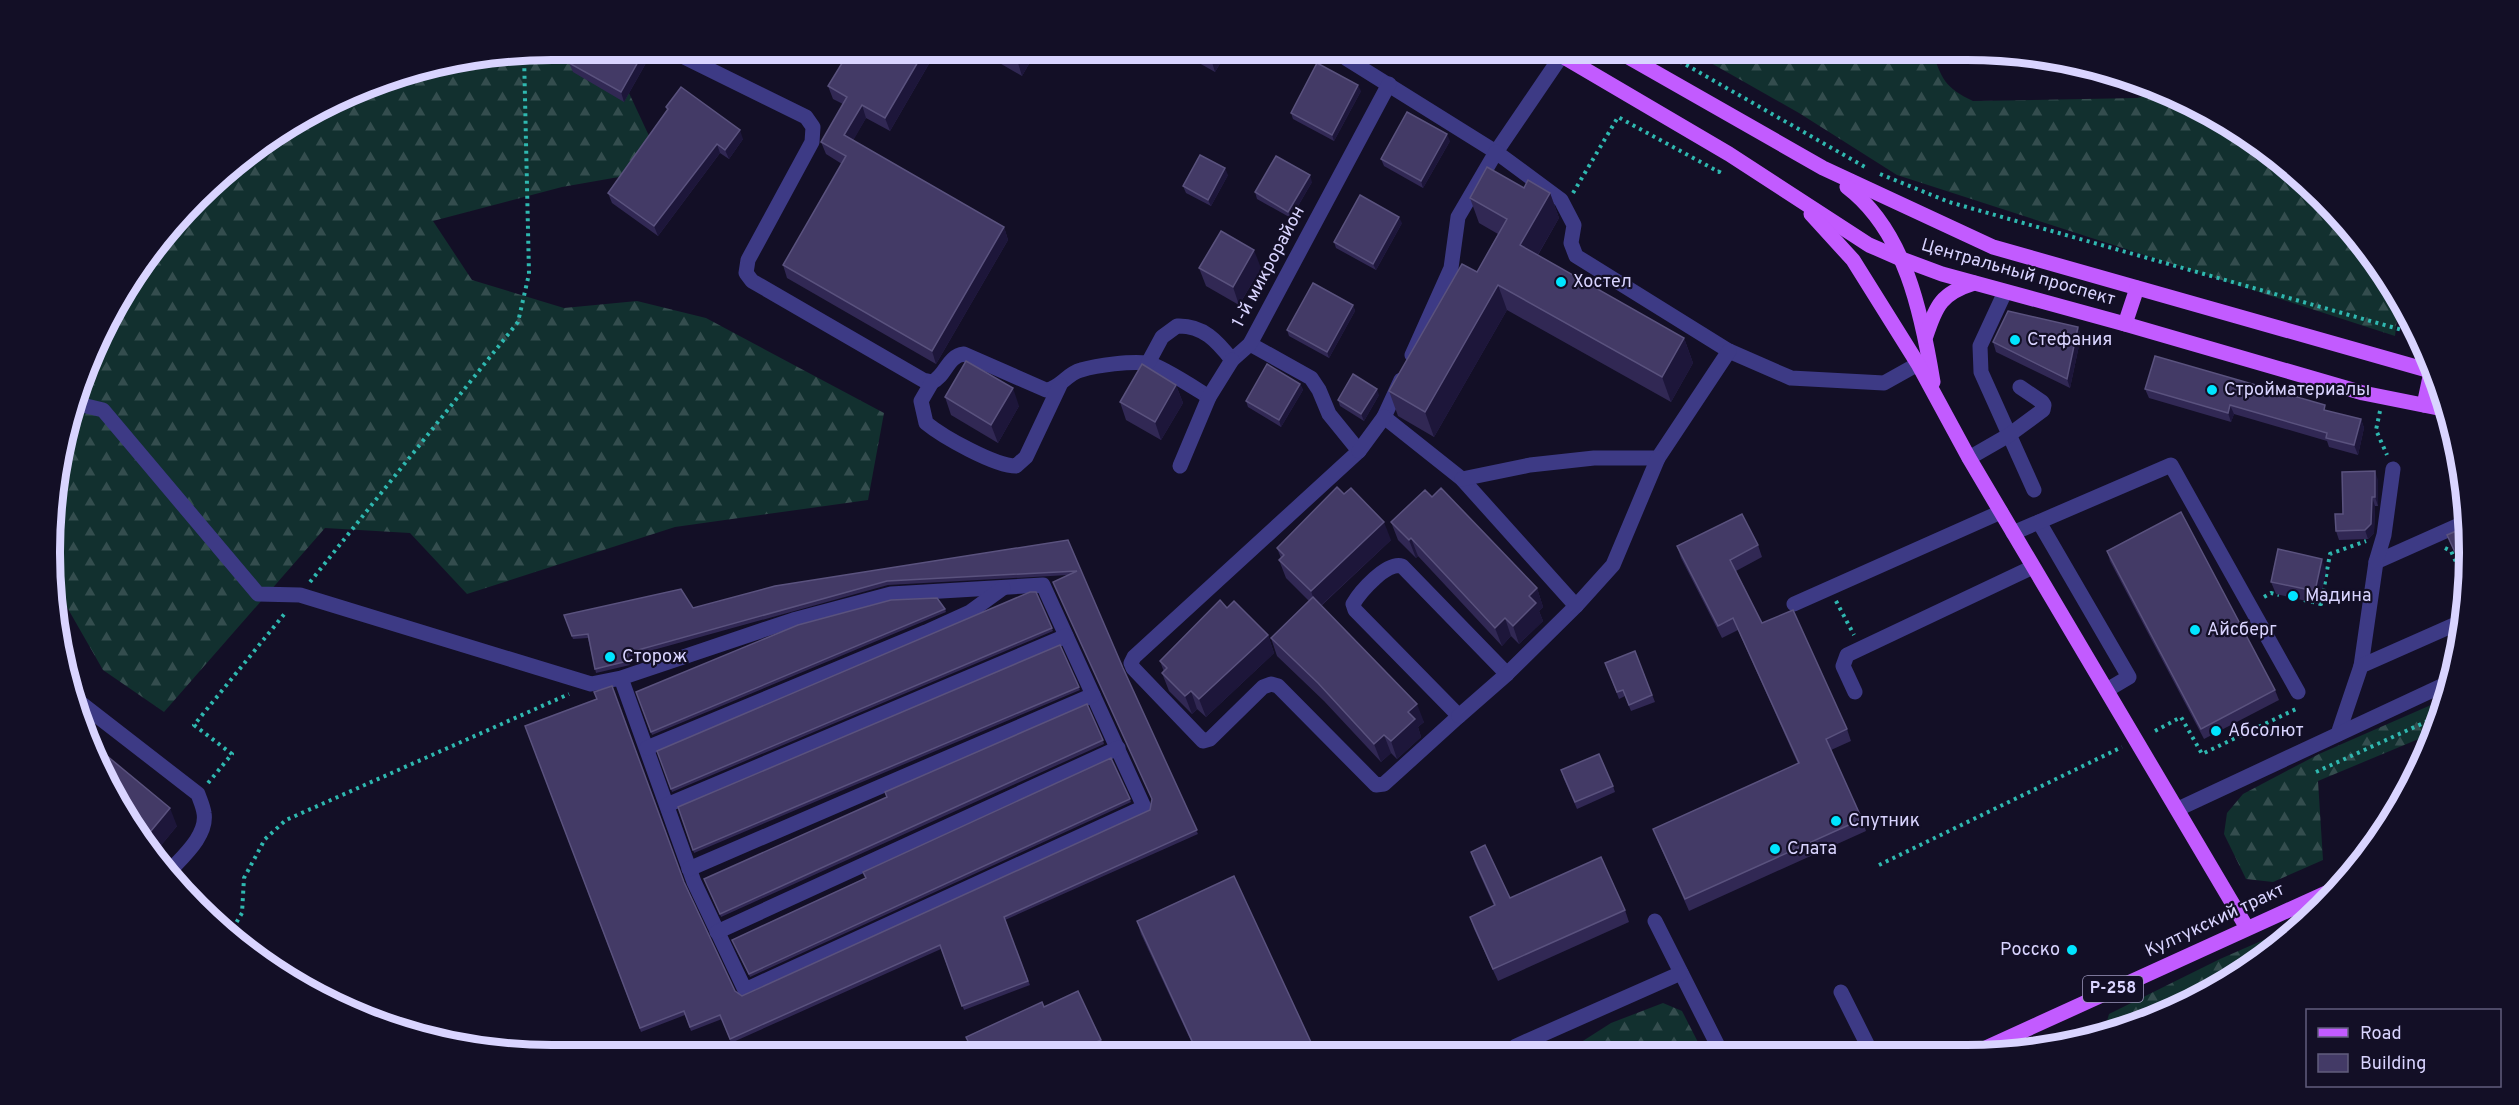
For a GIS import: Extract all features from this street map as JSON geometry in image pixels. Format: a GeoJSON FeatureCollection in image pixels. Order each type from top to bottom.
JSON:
{"type":"FeatureCollection","features":[{"type":"Feature","properties":{"kind":"main road","name":"Центральный проспект"},"geometry":{"type":"LineString","coordinates":[[1570,60],[1729,154],[1869,245],[1899,258],[1974,283],[2363,393],[2437,408]]}},
{"type":"Feature","properties":{"kind":"main road","name":"Центральный проспект"},"geometry":{"type":"LineString","coordinates":[[1634,60],[1823,168],[1993,248],[2424,370]]}},
{"type":"Feature","properties":{"kind":"main road"},"geometry":{"type":"LineString","coordinates":[[1823,168],[1861,197],[1886,227],[1926,336],[1935,393]]}},
{"type":"Feature","properties":{"kind":"main road"},"geometry":{"type":"LineString","coordinates":[[1798,200],[1853,260],[1918,364],[1969,458],[2247,928]]}},
{"type":"Feature","properties":{"kind":"main road"},"geometry":{"type":"LineString","coordinates":[[1926,336],[1938,303],[1954,289],[1974,283]]}},
{"type":"Feature","properties":{"kind":"main road"},"geometry":{"type":"LineString","coordinates":[[2125,324],[2137,288]]}},
{"type":"Feature","properties":{"kind":"main road"},"geometry":{"type":"LineString","coordinates":[[2424,405],[2429,384]]}},
{"type":"Feature","properties":{"kind":"main road","name":"Култукский тракт"},"geometry":{"type":"LineString","coordinates":[[1994,1044],[2320,896]]}},
{"type":"Feature","properties":{"kind":"street"},"geometry":{"type":"LineString","coordinates":[[690,60],[806,117],[813,127],[812,142],[748,260],[746,273],[752,281],[923,380],[932,382],[940,379],[952,358],[963,354],[1046,390],[1060,385]]}},
{"type":"Feature","properties":{"kind":"street"},"geometry":{"type":"LineString","coordinates":[[1349,60],[1496,152],[1561,200],[1574,225],[1571,243],[1576,256],[1730,351],[1791,378],[1884,383],[1918,364]]}},
{"type":"Feature","properties":{"kind":"street"},"geometry":{"type":"LineString","coordinates":[[1552,60],[1458,217],[1450,268],[1384,417],[1359,451],[1134,657],[1131,663],[1133,668],[1203,741],[1210,739],[1263,687],[1271,684],[1278,686],[1376,785],[1384,784],[1508,674],[1613,565],[1658,458],[1730,351]]}},
{"type":"Feature","properties":{"kind":"street","name":"1-й микрорайон"},"geometry":{"type":"LineString","coordinates":[[1148,363],[1162,337],[1177,326],[1198,328],[1216,340],[1232,360],[1250,344],[1389,84]]}},
{"type":"Feature","properties":{"kind":"street"},"geometry":{"type":"LineString","coordinates":[[2005,292],[1980,346],[1981,372],[2034,490]]}},
{"type":"Feature","properties":{"kind":"street"},"geometry":{"type":"LineString","coordinates":[[1250,344],[1311,378],[1329,414],[1359,451]]}},
{"type":"Feature","properties":{"kind":"street"},"geometry":{"type":"LineString","coordinates":[[1180,466],[1209,397],[1232,360]]}},
{"type":"Feature","properties":{"kind":"street"},"geometry":{"type":"LineString","coordinates":[[932,382],[921,401],[926,423],[952,440],[1006,466],[1016,466],[1026,456],[1060,385],[1067,375],[1080,370],[1148,363],[1209,397]]}},
{"type":"Feature","properties":{"kind":"street"},"geometry":{"type":"LineString","coordinates":[[1969,458],[2009,435],[2043,410],[2044,405],[2020,387]]}},
{"type":"Feature","properties":{"kind":"street"},"geometry":{"type":"LineString","coordinates":[[83,405],[103,410],[258,594],[300,595],[591,684],[621,678],[793,620],[891,594],[1043,585],[1144,807],[745,990],[689,869],[621,678]]}},
{"type":"Feature","properties":{"kind":"street"},"geometry":{"type":"LineString","coordinates":[[1384,417],[1462,479],[1576,606]]}},
{"type":"Feature","properties":{"kind":"street"},"geometry":{"type":"LineString","coordinates":[[1462,479],[1530,465],[1594,458],[1658,458]]}},
{"type":"Feature","properties":{"kind":"street"},"geometry":{"type":"LineString","coordinates":[[2013,533],[2171,465],[2249,604],[2294,695]]}},
{"type":"Feature","properties":{"kind":"street"},"geometry":{"type":"LineString","coordinates":[[2338,734],[2361,666],[2376,561],[2384,535],[2393,470]]}},
{"type":"Feature","properties":{"kind":"street"},"geometry":{"type":"LineString","coordinates":[[1794,604],[2001,512]]}},
{"type":"Feature","properties":{"kind":"street"},"geometry":{"type":"LineString","coordinates":[[2039,522],[2129,677],[2107,690]]}},
{"type":"Feature","properties":{"kind":"street"},"geometry":{"type":"LineString","coordinates":[[2376,561],[2458,525]]}},
{"type":"Feature","properties":{"kind":"street"},"geometry":{"type":"LineString","coordinates":[[1459,716],[1355,610],[1353,604],[1357,597],[1388,567],[1395,564],[1401,566],[1508,674]]}},
{"type":"Feature","properties":{"kind":"street"},"geometry":{"type":"LineString","coordinates":[[1855,692],[1843,666],[1846,656],[2033,567]]}},
{"type":"Feature","properties":{"kind":"street"},"geometry":{"type":"LineString","coordinates":[[646,748],[926,632],[970,612],[1003,588]]}},
{"type":"Feature","properties":{"kind":"street"},"geometry":{"type":"LineString","coordinates":[[2361,666],[2454,625]]}},
{"type":"Feature","properties":{"kind":"street"},"geometry":{"type":"LineString","coordinates":[[667,805],[1066,636]]}},
{"type":"Feature","properties":{"kind":"street"},"geometry":{"type":"LineString","coordinates":[[2178,809],[2440,687]]}},
{"type":"Feature","properties":{"kind":"street"},"geometry":{"type":"LineString","coordinates":[[689,869],[1093,695]]}},
{"type":"Feature","properties":{"kind":"street"},"geometry":{"type":"LineString","coordinates":[[85,706],[198,794],[204,814],[203,827],[196,840],[174,866]]}},
{"type":"Feature","properties":{"kind":"street"},"geometry":{"type":"LineString","coordinates":[[717,932],[1118,748]]}},
{"type":"Feature","properties":{"kind":"street"},"geometry":{"type":"LineString","coordinates":[[1654,921],[1717,1045]]}},
{"type":"Feature","properties":{"kind":"street"},"geometry":{"type":"LineString","coordinates":[[1518,1045],[1681,973]]}},
{"type":"Feature","properties":{"kind":"street"},"geometry":{"type":"LineString","coordinates":[[1841,992],[1867,1045]]}},
{"type":"Feature","properties":{"kind":"path"},"geometry":{"type":"LineString","coordinates":[[1677,60],[1869,170]]}},
{"type":"Feature","properties":{"kind":"path"},"geometry":{"type":"LineString","coordinates":[[198,794],[232,754],[194,724],[518,322],[529,274],[524,61]]}},
{"type":"Feature","properties":{"kind":"path"},"geometry":{"type":"LineString","coordinates":[[1566,206],[1618,117],[1719,172]]}},
{"type":"Feature","properties":{"kind":"path"},"geometry":{"type":"LineString","coordinates":[[1879,174],[1949,202],[2406,331]]}},
{"type":"Feature","properties":{"kind":"path"},"geometry":{"type":"LineString","coordinates":[[2381,406],[2376,430],[2393,470]]}},
{"type":"Feature","properties":{"kind":"path"},"geometry":{"type":"LineString","coordinates":[[2301,600],[2320,604],[2330,554],[2384,535]]}},
{"type":"Feature","properties":{"kind":"path"},"geometry":{"type":"LineString","coordinates":[[2425,539],[2451,551],[2459,568]]}},
{"type":"Feature","properties":{"kind":"path"},"geometry":{"type":"LineString","coordinates":[[1830,588],[1861,649]]}},
{"type":"Feature","properties":{"kind":"path"},"geometry":{"type":"LineString","coordinates":[[2249,604],[2271,593],[2281,595]]}},
{"type":"Feature","properties":{"kind":"path"},"geometry":{"type":"LineString","coordinates":[[233,927],[242,913],[244,878],[265,839],[286,820],[591,684]]}},
{"type":"Feature","properties":{"kind":"path"},"geometry":{"type":"LineString","coordinates":[[2155,730],[2181,717],[2202,754],[2296,709],[2294,695]]}},
{"type":"Feature","properties":{"kind":"path"},"geometry":{"type":"LineString","coordinates":[[2316,772],[2430,720]]}},
{"type":"Feature","properties":{"kind":"path"},"geometry":{"type":"LineString","coordinates":[[1879,866],[2123,747]]}},
{"type":"Feature","properties":{"kind":"green space"},"geometry":{"type":"Polygon","coordinates":[[[604,60],[629,93],[650,138],[636,174],[562,187],[433,221],[472,280],[564,308],[637,301],[706,318],[884,413],[868,500],[675,527],[467,594],[410,533],[325,528],[164,712],[103,670],[62,599],[60,552],[64,488],[69,456],[86,394],[111,335],[126,306],[162,253],[204,204],[228,182],[279,143],[306,126],[364,97],[394,86],[456,69],[488,64],[520,61],[604,60]]]}},
{"type":"Feature","properties":{"kind":"green space"},"geometry":{"type":"Polygon","coordinates":[[[1706,60],[1935,60],[1950,87],[1973,101],[2137,98],[2149,95],[2155,97],[2213,126],[2240,143],[2291,182],[2315,204],[2357,253],[2393,306],[2397,315],[2395,336],[1897,175],[1799,113],[1706,60]]]}},
{"type":"Feature","properties":{"kind":"green space"},"geometry":{"type":"Polygon","coordinates":[[[2435,703],[2423,737],[2318,781],[2323,860],[2273,882],[2246,879],[2224,834],[2227,813],[2243,794],[2319,754],[2435,703]]]}},
{"type":"Feature","properties":{"kind":"green space"},"geometry":{"type":"Polygon","coordinates":[[[2277,934],[2213,979],[2155,1008],[2106,1024],[2109,1014],[2220,959],[2277,934]]]}},
{"type":"Feature","properties":{"kind":"green space"},"geometry":{"type":"Polygon","coordinates":[[[1663,1003],[1682,1011],[1699,1045],[1577,1045],[1611,1023],[1663,1003]]]}},
{"type":"Feature","properties":{"kind":"building"},"geometry":{"type":"Polygon","coordinates":[[[571,60],[639,60],[621,92],[569,63],[571,60]]]}},
{"type":"Feature","properties":{"kind":"building"},"geometry":{"type":"Polygon","coordinates":[[[844,60],[919,60],[885,118],[862,105],[844,135],[1004,227],[932,351],[783,265],[846,156],[821,142],[847,97],[828,86],[844,60]]]}},
{"type":"Feature","properties":{"kind":"building"},"geometry":{"type":"Polygon","coordinates":[[[1317,63],[1358,85],[1332,135],[1291,113],[1317,63]]]}},
{"type":"Feature","properties":{"kind":"building"},"geometry":{"type":"Polygon","coordinates":[[[681,87],[740,130],[725,150],[717,144],[654,226],[608,193],[681,87]]]}},
{"type":"Feature","properties":{"kind":"building"},"geometry":{"type":"Polygon","coordinates":[[[1407,112],[1447,134],[1421,181],[1381,159],[1407,112]]]}},
{"type":"Feature","properties":{"kind":"building"},"geometry":{"type":"Polygon","coordinates":[[[1200,155],[1225,168],[1208,200],[1183,186],[1200,155]]]}},
{"type":"Feature","properties":{"kind":"building"},"geometry":{"type":"Polygon","coordinates":[[[1276,156],[1310,175],[1288,212],[1255,192],[1276,156]]]}},
{"type":"Feature","properties":{"kind":"building"},"geometry":{"type":"Polygon","coordinates":[[[1487,167],[1524,188],[1528,180],[1550,193],[1520,245],[1684,338],[1662,377],[1498,285],[1425,412],[1389,391],[1462,264],[1477,272],[1507,219],[1470,198],[1487,167]]]}},
{"type":"Feature","properties":{"kind":"building"},"geometry":{"type":"Polygon","coordinates":[[[1360,195],[1399,217],[1373,264],[1334,242],[1360,195]]]}},
{"type":"Feature","properties":{"kind":"building"},"geometry":{"type":"Polygon","coordinates":[[[1221,231],[1254,250],[1233,287],[1199,268],[1221,231]]]}},
{"type":"Feature","properties":{"kind":"building"},"geometry":{"type":"Polygon","coordinates":[[[1313,283],[1353,305],[1327,352],[1287,330],[1313,283]]]}},
{"type":"Feature","properties":{"kind":"building"},"geometry":{"type":"Polygon","coordinates":[[[2008,311],[2078,327],[2067,379],[1993,342],[2008,311]]]}},
{"type":"Feature","properties":{"kind":"building"},"geometry":{"type":"Polygon","coordinates":[[[2155,356],[2325,405],[2324,410],[2361,419],[2354,445],[2326,438],[2327,433],[2230,405],[2228,413],[2145,389],[2155,356]]]}},
{"type":"Feature","properties":{"kind":"building"},"geometry":{"type":"Polygon","coordinates":[[[966,361],[1013,388],[991,425],[945,397],[966,361]]]}},
{"type":"Feature","properties":{"kind":"building"},"geometry":{"type":"Polygon","coordinates":[[[1142,364],[1176,385],[1155,422],[1120,402],[1142,364]]]}},
{"type":"Feature","properties":{"kind":"building"},"geometry":{"type":"Polygon","coordinates":[[[1267,364],[1300,384],[1279,420],[1246,401],[1267,364]]]}},
{"type":"Feature","properties":{"kind":"building"},"geometry":{"type":"Polygon","coordinates":[[[1353,374],[1377,389],[1361,414],[1338,400],[1353,374]]]}},
{"type":"Feature","properties":{"kind":"building"},"geometry":{"type":"Polygon","coordinates":[[[2375,471],[2375,497],[2372,497],[2371,524],[2365,530],[2336,531],[2335,514],[2343,514],[2342,472],[2375,471]]]}},
{"type":"Feature","properties":{"kind":"building"},"geometry":{"type":"Polygon","coordinates":[[[1337,487],[1344,494],[1351,488],[1384,522],[1311,591],[1279,560],[1284,555],[1277,548],[1337,487]]]}},
{"type":"Feature","properties":{"kind":"building"},"geometry":{"type":"Polygon","coordinates":[[[1441,488],[1537,588],[1529,596],[1536,603],[1513,626],[1505,618],[1495,628],[1411,538],[1409,540],[1391,522],[1425,490],[1432,497],[1441,488]]]}},
{"type":"Feature","properties":{"kind":"building","name":"Айсберг"},"geometry":{"type":"Polygon","coordinates":[[[2181,512],[2275,690],[2201,729],[2107,551],[2181,512]]]}},
{"type":"Feature","properties":{"kind":"building"},"geometry":{"type":"Polygon","coordinates":[[[1742,514],[1758,545],[1730,560],[1762,623],[1793,610],[1847,729],[1826,739],[1862,819],[1685,899],[1653,829],[1799,763],[1733,618],[1718,626],[1677,546],[1742,514]]]}},
{"type":"Feature","properties":{"kind":"building"},"geometry":{"type":"Polygon","coordinates":[[[2458,530],[2459,560],[2447,535],[2458,530]]]}},
{"type":"Feature","properties":{"kind":"building"},"geometry":{"type":"Polygon","coordinates":[[[1068,540],[1197,830],[1004,917],[1028,981],[962,1006],[940,945],[730,1039],[720,1015],[690,1027],[684,1011],[640,1028],[525,726],[597,699],[594,692],[612,686],[684,882],[735,991],[742,996],[1150,810],[1152,799],[1053,582],[1077,571],[887,581],[627,653],[628,661],[595,669],[588,634],[572,636],[564,615],[681,589],[693,608],[775,586],[1068,540]]]}},
{"type":"Feature","properties":{"kind":"building"},"geometry":{"type":"Polygon","coordinates":[[[2278,549],[2322,559],[2315,591],[2271,582],[2278,549]]]}},
{"type":"Feature","properties":{"kind":"building"},"geometry":{"type":"Polygon","coordinates":[[[1030,592],[1036,592],[1052,628],[671,789],[657,751],[1030,592]]]}},
{"type":"Feature","properties":{"kind":"building"},"geometry":{"type":"Polygon","coordinates":[[[1313,597],[1417,704],[1408,712],[1415,719],[1391,741],[1384,735],[1374,744],[1318,683],[1271,638],[1313,597]]]}},
{"type":"Feature","properties":{"kind":"building"},"geometry":{"type":"Polygon","coordinates":[[[937,598],[945,609],[651,732],[636,692],[798,625],[891,600],[937,598]]]}},
{"type":"Feature","properties":{"kind":"building"},"geometry":{"type":"Polygon","coordinates":[[[1220,600],[1227,608],[1234,601],[1268,635],[1199,699],[1191,691],[1185,696],[1162,673],[1167,668],[1160,661],[1220,600]]]}},
{"type":"Feature","properties":{"kind":"building"},"geometry":{"type":"Polygon","coordinates":[[[1060,645],[1079,687],[693,850],[678,807],[1060,645]]]}},
{"type":"Feature","properties":{"kind":"building"},"geometry":{"type":"Polygon","coordinates":[[[1635,651],[1652,695],[1629,705],[1623,690],[1617,692],[1605,663],[1635,651]]]}},
{"type":"Feature","properties":{"kind":"building"},"geometry":{"type":"Polygon","coordinates":[[[1087,704],[1103,740],[720,914],[704,879],[887,797],[885,792],[1087,704]]]}},
{"type":"Feature","properties":{"kind":"building"},"geometry":{"type":"Polygon","coordinates":[[[102,752],[170,808],[149,834],[126,799],[102,752]]]}},
{"type":"Feature","properties":{"kind":"building"},"geometry":{"type":"Polygon","coordinates":[[[1599,754],[1613,786],[1575,802],[1561,770],[1599,754]]]}},
{"type":"Feature","properties":{"kind":"building"},"geometry":{"type":"Polygon","coordinates":[[[1111,758],[1130,799],[749,974],[732,940],[866,878],[863,872],[1111,758]]]}},
{"type":"Feature","properties":{"kind":"building"},"geometry":{"type":"Polygon","coordinates":[[[1485,845],[1510,898],[1601,857],[1625,910],[1493,969],[1470,917],[1495,905],[1471,852],[1485,845]]]}},
{"type":"Feature","properties":{"kind":"building"},"geometry":{"type":"Polygon","coordinates":[[[1234,876],[1312,1045],[1194,1045],[1137,921],[1234,876]]]}},
{"type":"Feature","properties":{"kind":"building"},"geometry":{"type":"Polygon","coordinates":[[[1078,991],[1101,1040],[1090,1045],[970,1045],[966,1037],[1042,1002],[1044,1007],[1078,991]]]}},
{"type":"Feature","properties":{"kind":"place","name":"Хостел"},"geometry":{"type":"Point","coordinates":[1561,282]}},
{"type":"Feature","properties":{"kind":"place","name":"Стефания"},"geometry":{"type":"Point","coordinates":[2015,340]}},
{"type":"Feature","properties":{"kind":"place","name":"Стройматериалы"},"geometry":{"type":"Point","coordinates":[2212,390]}},
{"type":"Feature","properties":{"kind":"place","name":"Мадина"},"geometry":{"type":"Point","coordinates":[2293,596]}},
{"type":"Feature","properties":{"kind":"place","name":"Айсберг"},"geometry":{"type":"Point","coordinates":[2195,630]}},
{"type":"Feature","properties":{"kind":"place","name":"Сторож"},"geometry":{"type":"Point","coordinates":[610,657]}},
{"type":"Feature","properties":{"kind":"place","name":"Абсолют"},"geometry":{"type":"Point","coordinates":[2216,731]}},
{"type":"Feature","properties":{"kind":"place","name":"Спутник"},"geometry":{"type":"Point","coordinates":[1836,821]}},
{"type":"Feature","properties":{"kind":"place","name":"Слата"},"geometry":{"type":"Point","coordinates":[1775,849]}},
{"type":"Feature","properties":{"kind":"place","name":"Росско"},"geometry":{"type":"Point","coordinates":[2072,950]}}]}
